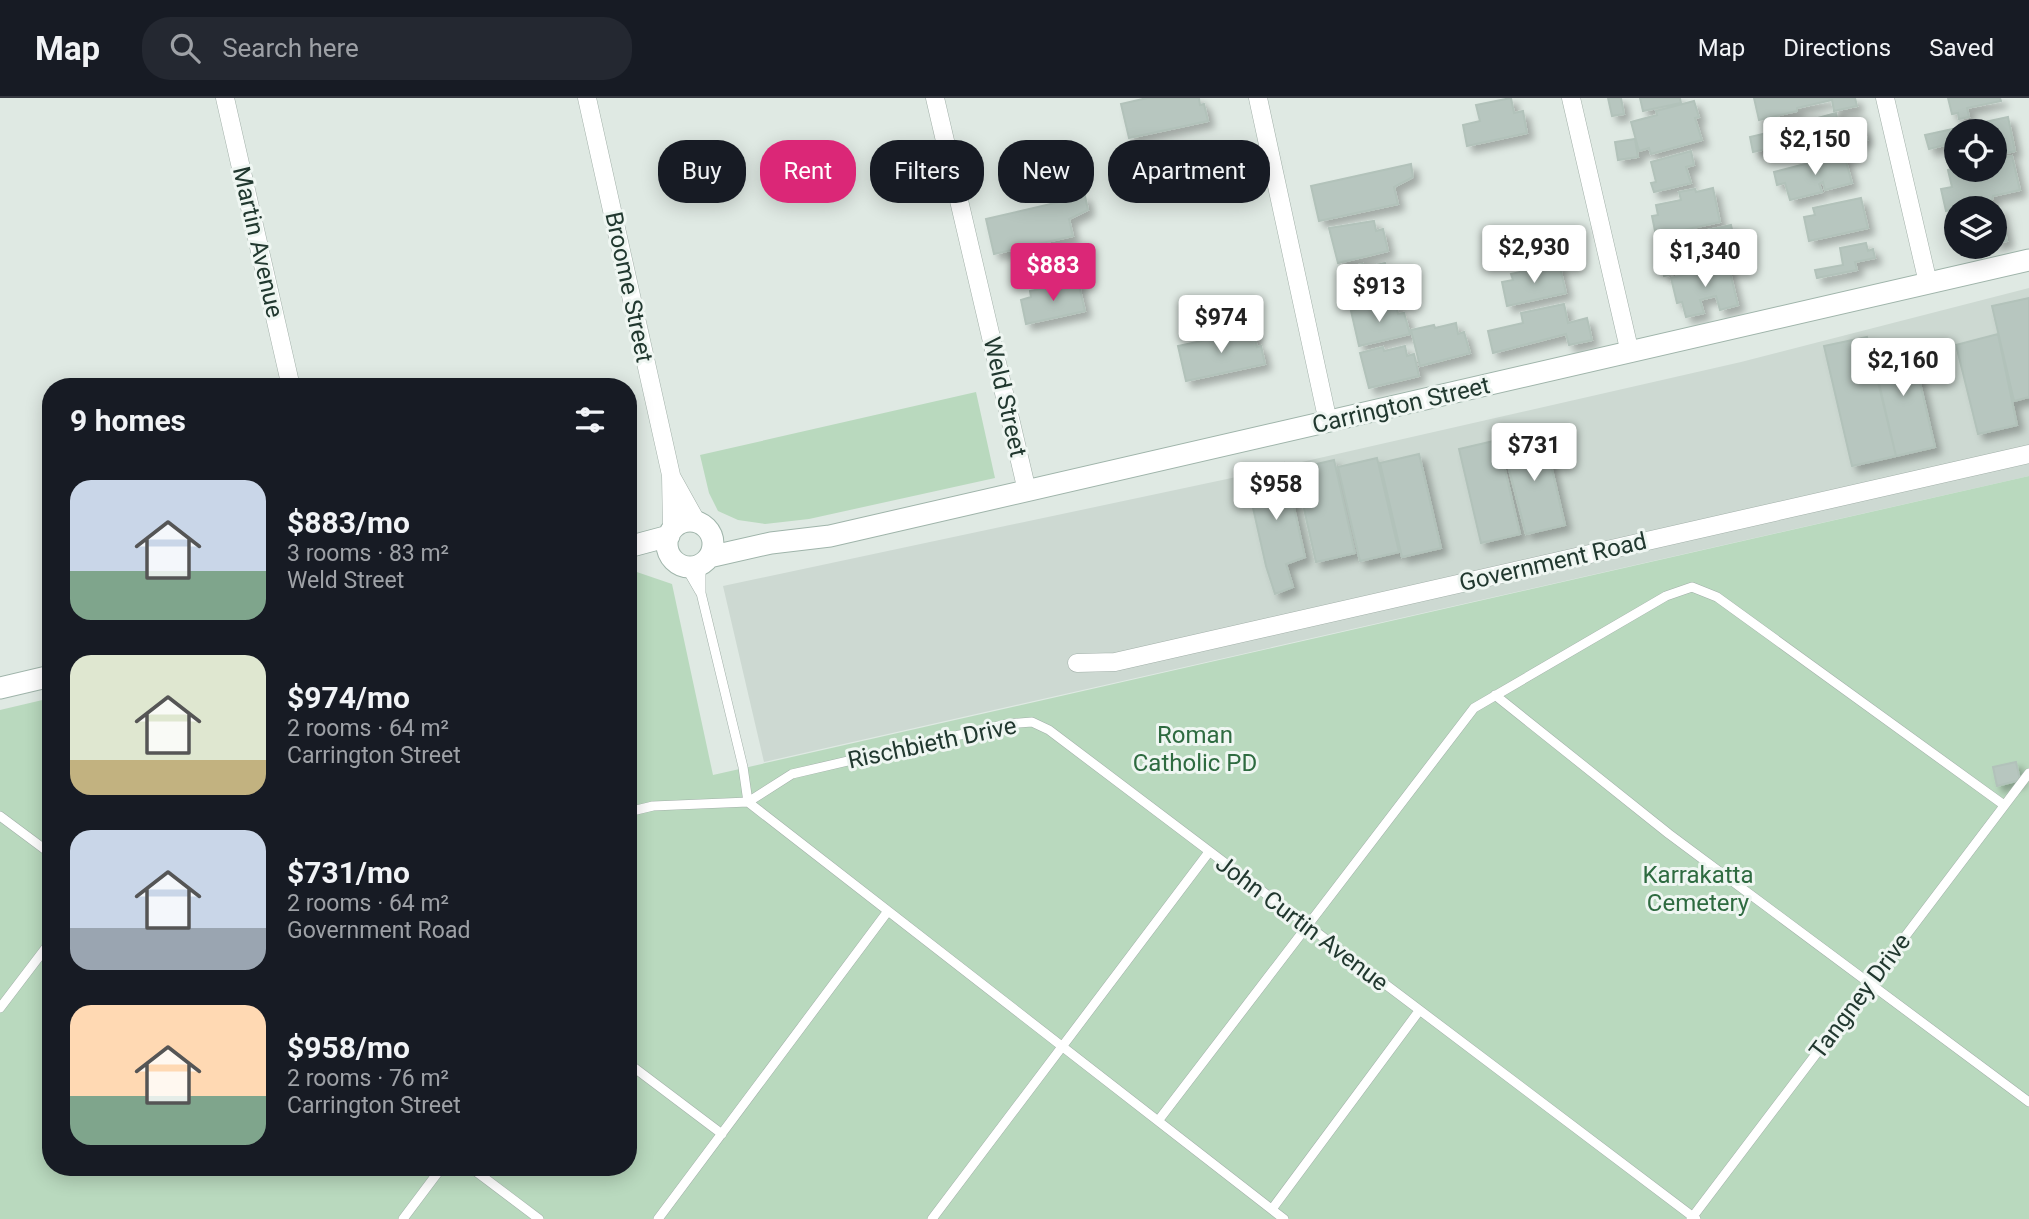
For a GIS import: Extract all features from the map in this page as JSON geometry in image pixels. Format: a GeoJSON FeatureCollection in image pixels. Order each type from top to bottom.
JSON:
{"type":"FeatureCollection","features":[{"type":"Feature","properties":{"kind":"street","name":"Martin Avenue"},"geometry":{"type":"LineString","coordinates":[[225,98],[289,378]]}},
{"type":"Feature","properties":{"kind":"street","name":"Broome Street"},"geometry":{"type":"LineString","coordinates":[[587,98],[671,475],[684,551]]}},
{"type":"Feature","properties":{"kind":"street","name":"Weld Street"},"geometry":{"type":"LineString","coordinates":[[935,98],[1027,491]]}},
{"type":"Feature","properties":{"kind":"street"},"geometry":{"type":"LineString","coordinates":[[1258,98],[1328,422]]}},
{"type":"Feature","properties":{"kind":"street"},"geometry":{"type":"LineString","coordinates":[[1571,98],[1630,353]]}},
{"type":"Feature","properties":{"kind":"street"},"geometry":{"type":"LineString","coordinates":[[1885,98],[1928,283]]}},
{"type":"Feature","properties":{"kind":"street","name":"Carrington Street"},"geometry":{"type":"LineString","coordinates":[[637,548],[684,551],[830,536],[2029,260]]}},
{"type":"Feature","properties":{"kind":"street","name":"Government Road"},"geometry":{"type":"LineString","coordinates":[[1077,663],[1129,659],[2029,454]]}},
{"type":"Feature","properties":{"kind":"street","name":"Broome Street"},"geometry":{"type":"LineString","coordinates":[[671,475],[703,528]]}},
{"type":"Feature","properties":{"kind":"street"},"geometry":{"type":"LineString","coordinates":[[683,522],[703,528],[713,546],[684,551],[683,522]]}},
{"type":"Feature","properties":{"kind":"street","name":"Carrington Street"},"geometry":{"type":"LineString","coordinates":[[703,528],[771,543]]}},
{"type":"Feature","properties":{"kind":"street"},"geometry":{"type":"LineString","coordinates":[[0,688],[42,678]]}},
{"type":"Feature","properties":{"kind":"lane","name":"Broome Street"},"geometry":{"type":"LineString","coordinates":[[684,551],[701,593],[743,767],[748,802]]}},
{"type":"Feature","properties":{"kind":"lane","name":"Broome Street"},"geometry":{"type":"LineString","coordinates":[[684,551],[701,593]]}},
{"type":"Feature","properties":{"kind":"lane"},"geometry":{"type":"LineString","coordinates":[[1158,1121],[1474,708],[1666,596],[1692,587],[1717,597],[2004,805]]}},
{"type":"Feature","properties":{"kind":"lane"},"geometry":{"type":"LineString","coordinates":[[1495,695],[1669,834],[2029,1102]]}},
{"type":"Feature","properties":{"kind":"lane","name":"Rischbieth Drive"},"geometry":{"type":"LineString","coordinates":[[748,802],[792,774],[1007,724],[1032,722],[1049,730],[1209,852]]}},
{"type":"Feature","properties":{"kind":"lane","name":"Tangney Drive"},"geometry":{"type":"LineString","coordinates":[[1693,1218],[2029,773]]}},
{"type":"Feature","properties":{"kind":"lane"},"geometry":{"type":"LineString","coordinates":[[637,810],[653,806],[748,802],[1284,1219]]}},
{"type":"Feature","properties":{"kind":"lane"},"geometry":{"type":"LineString","coordinates":[[0,816],[42,847]]}},
{"type":"Feature","properties":{"kind":"lane","name":"John Curtin Avenue"},"geometry":{"type":"LineString","coordinates":[[932,1219],[1209,852],[1693,1218]]}},
{"type":"Feature","properties":{"kind":"lane"},"geometry":{"type":"LineString","coordinates":[[658,1219],[888,911]]}},
{"type":"Feature","properties":{"kind":"lane"},"geometry":{"type":"LineString","coordinates":[[0,1009],[42,953]]}},
{"type":"Feature","properties":{"kind":"lane"},"geometry":{"type":"LineString","coordinates":[[1272,1209],[1419,1011]]}},
{"type":"Feature","properties":{"kind":"lane"},"geometry":{"type":"LineString","coordinates":[[637,1070],[722,1134]]}},
{"type":"Feature","properties":{"kind":"lane"},"geometry":{"type":"LineString","coordinates":[[403,1219],[435,1176]]}},
{"type":"Feature","properties":{"kind":"lane"},"geometry":{"type":"LineString","coordinates":[[482,1176],[540,1219]]}},
{"type":"Feature","properties":{"kind":"shaded area"},"geometry":{"type":"Polygon","coordinates":[[[2029,288],[2029,476],[764,762],[723,586],[1227,479],[1741,362],[2029,288]]]}},
{"type":"Feature","properties":{"kind":"green space"},"geometry":{"type":"Polygon","coordinates":[[[976,392],[995,478],[809,519],[765,524],[738,520],[718,511],[709,493],[700,455],[976,392]]]}},
{"type":"Feature","properties":{"kind":"green space","name":"Karrakatta Cemetery"},"geometry":{"type":"Polygon","coordinates":[[[2029,476],[2029,1219],[0,1219],[0,710],[42,700],[42,1176],[637,1176],[637,572],[672,584],[713,775],[2029,476]]]}},
{"type":"Feature","properties":{"kind":"building"},"geometry":{"type":"Polygon","coordinates":[[[1147,98],[1199,98],[1200,105],[1204,104],[1208,121],[1129,138],[1121,104],[1147,98]]]}},
{"type":"Feature","properties":{"kind":"building"},"geometry":{"type":"Polygon","coordinates":[[[1511,98],[1514,113],[1523,111],[1527,133],[1467,146],[1463,125],[1480,121],[1476,105],[1511,98]]]}},
{"type":"Feature","properties":{"kind":"building"},"geometry":{"type":"Polygon","coordinates":[[[1608,98],[1621,98],[1624,114],[1612,116],[1608,98]]]}},
{"type":"Feature","properties":{"kind":"building"},"geometry":{"type":"Polygon","coordinates":[[[1640,98],[1680,98],[1681,103],[1643,111],[1640,98]]]}},
{"type":"Feature","properties":{"kind":"building"},"geometry":{"type":"Polygon","coordinates":[[[1754,98],[1855,98],[1857,106],[1834,111],[1832,100],[1759,120],[1754,98]]]}},
{"type":"Feature","properties":{"kind":"building"},"geometry":{"type":"Polygon","coordinates":[[[1948,98],[2000,98],[2001,101],[1967,108],[1969,117],[1959,119],[1958,113],[1952,114],[1948,98]]]}},
{"type":"Feature","properties":{"kind":"building"},"geometry":{"type":"Polygon","coordinates":[[[1694,101],[1699,117],[1695,118],[1702,140],[1651,154],[1649,148],[1639,151],[1631,122],[1657,115],[1656,111],[1694,101]]]}},
{"type":"Feature","properties":{"kind":"building"},"geometry":{"type":"Polygon","coordinates":[[[1836,113],[1838,122],[1843,121],[1846,133],[1864,128],[1867,140],[1825,150],[1824,145],[1802,150],[1804,155],[1796,157],[1793,143],[1753,152],[1750,137],[1810,123],[1810,120],[1836,113]]]}},
{"type":"Feature","properties":{"kind":"building"},"geometry":{"type":"Polygon","coordinates":[[[2008,117],[2015,151],[2007,153],[2007,119],[1999,119],[2008,117]]]}},
{"type":"Feature","properties":{"kind":"building"},"geometry":{"type":"Polygon","coordinates":[[[1944,131],[1944,145],[1929,149],[1925,135],[1944,131]]]}},
{"type":"Feature","properties":{"kind":"building"},"geometry":{"type":"Polygon","coordinates":[[[1635,139],[1638,157],[1618,160],[1615,142],[1635,139]]]}},
{"type":"Feature","properties":{"kind":"building"},"geometry":{"type":"Polygon","coordinates":[[[1691,151],[1694,165],[1686,167],[1691,183],[1654,192],[1651,183],[1656,182],[1651,162],[1691,151]]]}},
{"type":"Feature","properties":{"kind":"building"},"geometry":{"type":"Polygon","coordinates":[[[1844,154],[1852,183],[1825,190],[1823,182],[1819,184],[1822,192],[1790,200],[1785,183],[1777,185],[1774,172],[1844,154]]]}},
{"type":"Feature","properties":{"kind":"building"},"geometry":{"type":"Polygon","coordinates":[[[2012,156],[2020,190],[1993,196],[1944,196],[1944,202],[1941,189],[1952,187],[1951,182],[2007,182],[2007,157],[2012,156]]]}},
{"type":"Feature","properties":{"kind":"building"},"geometry":{"type":"Polygon","coordinates":[[[1411,164],[1413,177],[1394,187],[1398,204],[1319,221],[1311,186],[1411,164]]]}},
{"type":"Feature","properties":{"kind":"building"},"geometry":{"type":"Polygon","coordinates":[[[1713,188],[1720,222],[1656,236],[1652,216],[1658,215],[1656,205],[1681,200],[1679,192],[1713,188]]]}},
{"type":"Feature","properties":{"kind":"building"},"geometry":{"type":"Polygon","coordinates":[[[1861,198],[1868,228],[1809,241],[1804,217],[1815,215],[1813,208],[1861,198]]]}},
{"type":"Feature","properties":{"kind":"building"},"geometry":{"type":"Polygon","coordinates":[[[1055,203],[1086,203],[1088,210],[1069,219],[1073,236],[994,254],[986,219],[1055,203]]]}},
{"type":"Feature","properties":{"kind":"building"},"geometry":{"type":"Polygon","coordinates":[[[1374,221],[1376,231],[1383,229],[1388,251],[1338,263],[1329,228],[1374,221]]]}},
{"type":"Feature","properties":{"kind":"building"},"geometry":{"type":"Polygon","coordinates":[[[1731,225],[1743,259],[1664,276],[1657,241],[1731,225]]]}},
{"type":"Feature","properties":{"kind":"building"},"geometry":{"type":"Polygon","coordinates":[[[1866,243],[1868,251],[1873,249],[1875,258],[1855,262],[1857,270],[1817,278],[1815,270],[1843,265],[1840,248],[1866,243]]]}},
{"type":"Feature","properties":{"kind":"building"},"geometry":{"type":"Polygon","coordinates":[[[1385,263],[1388,273],[1394,271],[1399,292],[1349,305],[1341,269],[1363,264],[1364,268],[1385,263]]]}},
{"type":"Feature","properties":{"kind":"building"},"geometry":{"type":"Polygon","coordinates":[[[1559,263],[1566,293],[1507,306],[1502,282],[1513,280],[1511,274],[1559,263]]]}},
{"type":"Feature","properties":{"kind":"building"},"geometry":{"type":"Polygon","coordinates":[[[1728,264],[1738,305],[1720,310],[1716,296],[1700,300],[1704,313],[1686,317],[1682,302],[1677,303],[1671,278],[1728,264]]]}},
{"type":"Feature","properties":{"kind":"building"},"geometry":{"type":"Polygon","coordinates":[[[1078,281],[1085,311],[1026,324],[1021,300],[1031,297],[1030,291],[1078,281]]]}},
{"type":"Feature","properties":{"kind":"building"},"geometry":{"type":"Polygon","coordinates":[[[2029,298],[2029,397],[2014,401],[1992,306],[2029,298]]]}},
{"type":"Feature","properties":{"kind":"building"},"geometry":{"type":"Polygon","coordinates":[[[1396,304],[1398,314],[1404,313],[1410,334],[1359,346],[1351,311],[1374,305],[1375,309],[1396,304]]]}},
{"type":"Feature","properties":{"kind":"building"},"geometry":{"type":"Polygon","coordinates":[[[1564,304],[1568,323],[1587,318],[1592,340],[1569,345],[1566,334],[1493,353],[1488,331],[1523,323],[1521,313],[1564,304]]]}},
{"type":"Feature","properties":{"kind":"building"},"geometry":{"type":"Polygon","coordinates":[[[1456,323],[1458,334],[1464,332],[1470,353],[1420,366],[1411,330],[1456,323]]]}},
{"type":"Feature","properties":{"kind":"building"},"geometry":{"type":"Polygon","coordinates":[[[1253,330],[1257,347],[1261,346],[1265,364],[1186,381],[1178,346],[1253,330]]]}},
{"type":"Feature","properties":{"kind":"building"},"geometry":{"type":"Polygon","coordinates":[[[1998,334],[2017,425],[1978,434],[1956,345],[1998,334]]]}},
{"type":"Feature","properties":{"kind":"building"},"geometry":{"type":"Polygon","coordinates":[[[1867,337],[1896,456],[1852,466],[1824,346],[1867,337]]]}},
{"type":"Feature","properties":{"kind":"building"},"geometry":{"type":"Polygon","coordinates":[[[1910,340],[1935,447],[1896,456],[1871,349],[1910,340]]]}},
{"type":"Feature","properties":{"kind":"building"},"geometry":{"type":"Polygon","coordinates":[[[1405,346],[1407,356],[1414,354],[1419,376],[1369,388],[1360,353],[1383,347],[1384,351],[1405,346]]]}},
{"type":"Feature","properties":{"kind":"building"},"geometry":{"type":"Polygon","coordinates":[[[1543,431],[1565,525],[1526,534],[1504,450],[1518,436],[1543,431]]]}},
{"type":"Feature","properties":{"kind":"building"},"geometry":{"type":"Polygon","coordinates":[[[1498,440],[1520,534],[1481,543],[1459,449],[1498,440]]]}},
{"type":"Feature","properties":{"kind":"building"},"geometry":{"type":"Polygon","coordinates":[[[1419,454],[1441,548],[1402,557],[1380,463],[1419,454]]]}},
{"type":"Feature","properties":{"kind":"building"},"geometry":{"type":"Polygon","coordinates":[[[1377,458],[1399,552],[1360,561],[1338,467],[1377,458]]]}},
{"type":"Feature","properties":{"kind":"building"},"geometry":{"type":"Polygon","coordinates":[[[1334,460],[1355,553],[1316,562],[1295,469],[1334,460]]]}},
{"type":"Feature","properties":{"kind":"building"},"geometry":{"type":"Polygon","coordinates":[[[1284,463],[1305,557],[1286,564],[1293,587],[1275,594],[1245,472],[1284,463]]]}},
{"type":"Feature","properties":{"kind":"building"},"geometry":{"type":"Polygon","coordinates":[[[2016,762],[2020,780],[1997,786],[1993,767],[2016,762]]]}},
{"type":"Feature","properties":{"kind":"park label","name":"Roman Catholic PD"},"geometry":{"type":"Point","coordinates":[1195,749]}}]}
